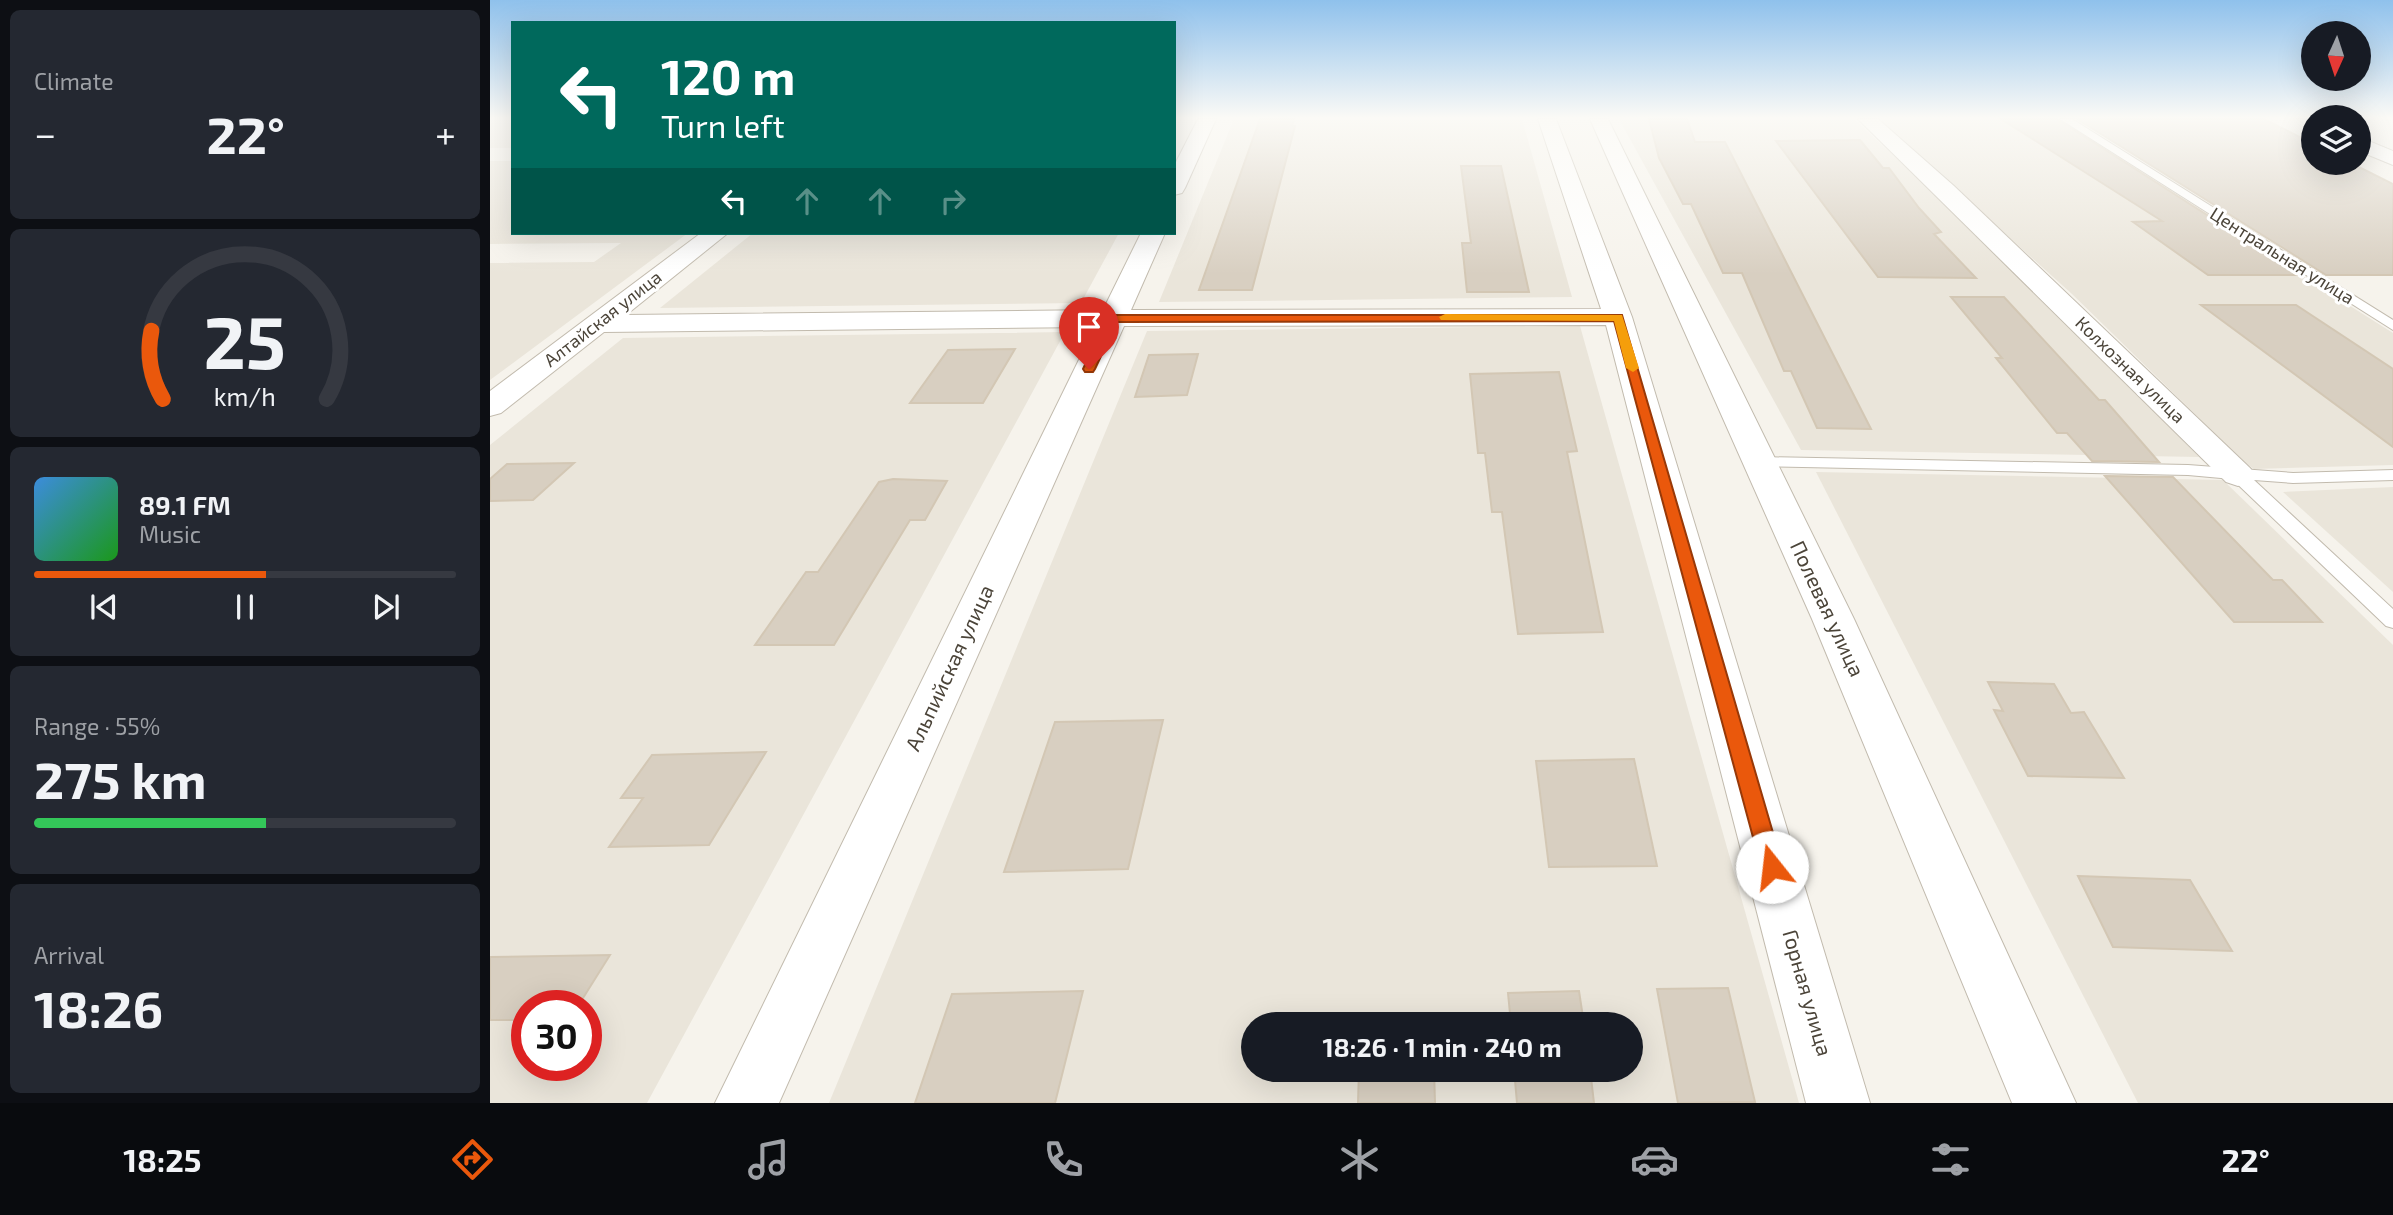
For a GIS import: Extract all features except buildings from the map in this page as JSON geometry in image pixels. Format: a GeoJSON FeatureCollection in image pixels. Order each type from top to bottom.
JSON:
{"type":"FeatureCollection","features":[{"type":"Feature","properties":{"kind":"street","name":"Горная улица"},"geometry":{"type":"LineString","coordinates":[[1565,170],[1618,317],[1838,1103]]}},
{"type":"Feature","properties":{"kind":"street","name":"Полевая улица"},"geometry":{"type":"LineString","coordinates":[[1623,170],[1833,619],[2044,1103]]}},
{"type":"Feature","properties":{"kind":"street","name":"Колхозная улица"},"geometry":{"type":"LineString","coordinates":[[1923,170],[2238,475]]}},
{"type":"Feature","properties":{"kind":"street","name":"Алтайская улица"},"geometry":{"type":"LineString","coordinates":[[490,406],[713,235]]}},
{"type":"Feature","properties":{"kind":"street","name":"Альпийская улица"},"geometry":{"type":"LineString","coordinates":[[747,1103],[1152,235]]}},
{"type":"Feature","properties":{"kind":"street"},"geometry":{"type":"LineString","coordinates":[[597,324],[1113,318],[1618,317]]}},
{"type":"Feature","properties":{"kind":"lane","name":"Центральная улица"},"geometry":{"type":"LineString","coordinates":[[2146,170],[2393,326]]}},
{"type":"Feature","properties":{"kind":"lane"},"geometry":{"type":"LineString","coordinates":[[1758,462],[2188,470],[2293,478],[2393,475]]}},
{"type":"Feature","properties":{"kind":"lane","name":"Колхозная улица"},"geometry":{"type":"LineString","coordinates":[[2238,475],[2393,621]]}},
{"type":"Feature","properties":{"kind":"shaded area"},"geometry":{"type":"Polygon","coordinates":[[[490,170],[511,170],[511,235],[685,235],[490,380],[490,263],[594,262],[621,243],[490,244],[490,170]]]}},
{"type":"Feature","properties":{"kind":"shaded area"},"geometry":{"type":"Polygon","coordinates":[[[1213,170],[1536,170],[1572,297],[1159,302],[1213,170]]]}},
{"type":"Feature","properties":{"kind":"shaded area"},"geometry":{"type":"Polygon","coordinates":[[[1647,170],[1910,170],[1963,220],[2199,457],[1801,450],[1647,170]]]}},
{"type":"Feature","properties":{"kind":"shaded area"},"geometry":{"type":"Polygon","coordinates":[[[1935,170],[2135,170],[2393,333],[2393,465],[2254,469],[2072,294],[1935,170]]]}},
{"type":"Feature","properties":{"kind":"shaded area"},"geometry":{"type":"Polygon","coordinates":[[[751,235],[1118,235],[1081,303],[660,308],[751,235]]]}},
{"type":"Feature","properties":{"kind":"shaded area"},"geometry":{"type":"Polygon","coordinates":[[[1580,326],[1799,1103],[829,1103],[1147,331],[1580,326]]]}},
{"type":"Feature","properties":{"kind":"shaded area"},"geometry":{"type":"Polygon","coordinates":[[[1065,332],[647,1103],[490,1103],[490,445],[623,338],[1065,332]]]}},
{"type":"Feature","properties":{"kind":"shaded area"},"geometry":{"type":"Polygon","coordinates":[[[1816,472],[2223,480],[2393,645],[2393,1103],[2138,1103],[1816,472]]]}},
{"type":"Feature","properties":{"kind":"shaded area"},"geometry":{"type":"Polygon","coordinates":[[[2393,487],[2393,592],[2283,492],[2393,487]]]}},
{"type":"Feature","properties":{"kind":"slow traffic"},"geometry":{"type":"LineString","coordinates":[[1445,317],[1618,317],[1633,368]]}},
{"type":"Feature","properties":{"kind":"route"},"geometry":{"type":"LineString","coordinates":[[1089,369],[1113,318],[1618,317],[1772,867]]}}]}
